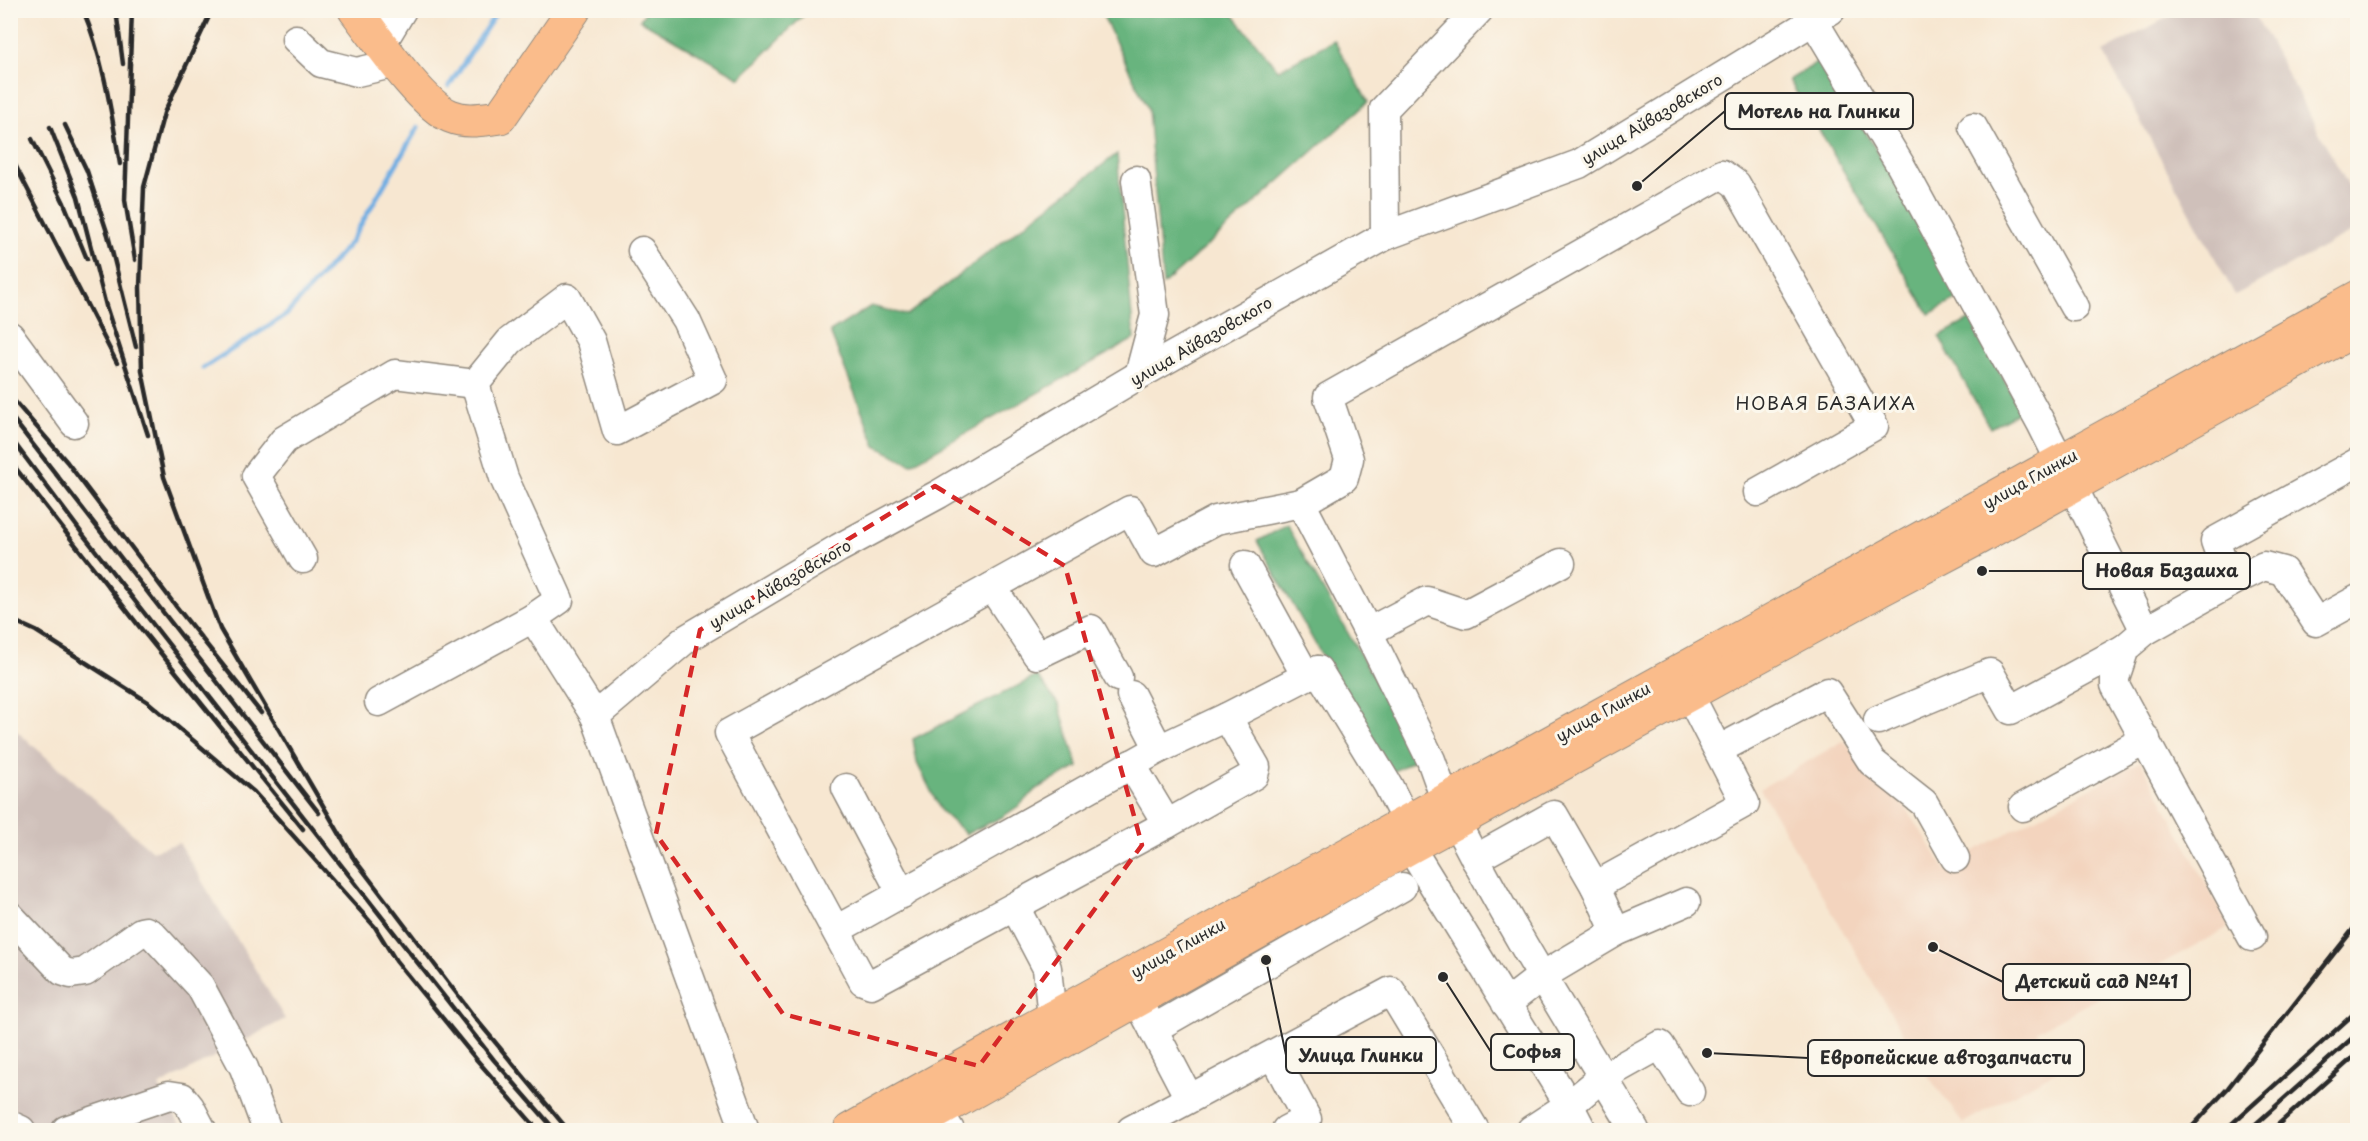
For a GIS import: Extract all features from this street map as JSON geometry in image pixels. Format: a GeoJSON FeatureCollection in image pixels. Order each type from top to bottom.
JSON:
{"type":"FeatureCollection","features":[{"type":"Feature","properties":{"kind":"main road"},"geometry":{"type":"LineString","coordinates":[[355,10],[424,96],[449,116],[470,121],[500,117],[574,10]]}},
{"type":"Feature","properties":{"kind":"main road","name":"улица Глинки"},"geometry":{"type":"LineString","coordinates":[[905,1131],[944,1121],[1132,988],[2067,473],[2358,297]]}},
{"type":"Feature","properties":{"kind":"main road","name":"улица Глинки"},"geometry":{"type":"LineString","coordinates":[[2067,473],[2355,337]]}},
{"type":"Feature","properties":{"kind":"main road","name":"улица Глинки"},"geometry":{"type":"LineString","coordinates":[[1450,811],[1689,694],[1835,600]]}},
{"type":"Feature","properties":{"kind":"main road","name":"улица Глинки"},"geometry":{"type":"LineString","coordinates":[[850,1131],[1052,1018],[1132,988]]}},
{"type":"Feature","properties":{"kind":"street"},"geometry":{"type":"LineString","coordinates":[[296,39],[321,63],[357,72],[389,53],[402,10]]}},
{"type":"Feature","properties":{"kind":"street"},"geometry":{"type":"LineString","coordinates":[[1385,236],[1384,109],[1479,10]]}},
{"type":"Feature","properties":{"kind":"street"},"geometry":{"type":"LineString","coordinates":[[1818,14],[2067,473],[2135,639],[2115,678],[2115,685],[2252,937]]}},
{"type":"Feature","properties":{"kind":"street","name":"улица Айвазовского"},"geometry":{"type":"LineString","coordinates":[[594,716],[686,639],[840,548],[939,494],[1139,375],[1385,236],[1579,164],[1818,14]]}},
{"type":"Feature","properties":{"kind":"street"},"geometry":{"type":"LineString","coordinates":[[1973,127],[2074,307]]}},
{"type":"Feature","properties":{"kind":"street"},"geometry":{"type":"LineString","coordinates":[[1227,717],[1256,767],[1254,775],[871,984],[863,981],[729,733],[1130,510],[1154,553],[1216,520],[1300,502],[1344,477],[1349,459],[1328,397],[1722,174],[1736,184],[1874,426],[1758,492]]}},
{"type":"Feature","properties":{"kind":"street"},"geometry":{"type":"LineString","coordinates":[[1136,180],[1155,315],[1139,375]]}},
{"type":"Feature","properties":{"kind":"street"},"geometry":{"type":"LineString","coordinates":[[475,384],[510,341],[567,298],[591,341],[617,431],[713,380],[686,320],[642,251]]}},
{"type":"Feature","properties":{"kind":"street"},"geometry":{"type":"LineString","coordinates":[[10,336],[74,423]]}},
{"type":"Feature","properties":{"kind":"street"},"geometry":{"type":"LineString","coordinates":[[303,559],[256,476],[284,440],[395,374],[475,384]]}},
{"type":"Feature","properties":{"kind":"street"},"geometry":{"type":"LineString","coordinates":[[379,702],[533,618],[559,600],[504,478],[475,384]]}},
{"type":"Feature","properties":{"kind":"street"},"geometry":{"type":"LineString","coordinates":[[2230,583],[2215,541],[2358,462]]}},
{"type":"Feature","properties":{"kind":"street"},"geometry":{"type":"LineString","coordinates":[[1300,502],[1431,760],[1450,811],[1475,859],[1635,1131]]}},
{"type":"Feature","properties":{"kind":"street"},"geometry":{"type":"LineString","coordinates":[[1368,632],[1427,601],[1466,614],[1561,562]]}},
{"type":"Feature","properties":{"kind":"street"},"geometry":{"type":"LineString","coordinates":[[1245,565],[1312,673],[1388,785],[1408,834],[1582,1131]]}},
{"type":"Feature","properties":{"kind":"street"},"geometry":{"type":"LineString","coordinates":[[1878,720],[1990,673],[2011,711],[2230,583],[2264,566],[2283,571],[2316,622],[2358,599]]}},
{"type":"Feature","properties":{"kind":"street"},"geometry":{"type":"LineString","coordinates":[[992,587],[1037,655],[1091,629],[1159,749]]}},
{"type":"Feature","properties":{"kind":"street"},"geometry":{"type":"LineString","coordinates":[[533,618],[594,716],[745,1131]]}},
{"type":"Feature","properties":{"kind":"street"},"geometry":{"type":"LineString","coordinates":[[836,930],[1131,764],[1312,673]]}},
{"type":"Feature","properties":{"kind":"street"},"geometry":{"type":"LineString","coordinates":[[1718,750],[1827,692],[1872,762],[1924,803],[1955,858]]}},
{"type":"Feature","properties":{"kind":"street"},"geometry":{"type":"LineString","coordinates":[[1595,886],[1745,803],[1689,694]]}},
{"type":"Feature","properties":{"kind":"street"},"geometry":{"type":"LineString","coordinates":[[2023,807],[2146,739]]}},
{"type":"Feature","properties":{"kind":"street"},"geometry":{"type":"LineString","coordinates":[[1131,764],[1167,824]]}},
{"type":"Feature","properties":{"kind":"street"},"geometry":{"type":"LineString","coordinates":[[846,788],[902,894]]}},
{"type":"Feature","properties":{"kind":"street"},"geometry":{"type":"LineString","coordinates":[[1475,859],[1554,815],[1595,886],[1616,932]]}},
{"type":"Feature","properties":{"kind":"street"},"geometry":{"type":"LineString","coordinates":[[1153,1029],[1402,887]]}},
{"type":"Feature","properties":{"kind":"street"},"geometry":{"type":"LineString","coordinates":[[1506,1004],[1542,976],[1616,932],[1686,902]]}},
{"type":"Feature","properties":{"kind":"street"},"geometry":{"type":"LineString","coordinates":[[1015,907],[1047,968],[1052,1018]]}},
{"type":"Feature","properties":{"kind":"street"},"geometry":{"type":"LineString","coordinates":[[10,916],[62,971],[71,974],[85,972],[141,932],[146,931],[152,934],[200,986],[244,1068],[265,1119],[267,1131]]}},
{"type":"Feature","properties":{"kind":"street"},"geometry":{"type":"LineString","coordinates":[[1132,988],[1189,1098]]}},
{"type":"Feature","properties":{"kind":"street"},"geometry":{"type":"LineString","coordinates":[[1131,1131],[1391,991],[1475,1131]]}},
{"type":"Feature","properties":{"kind":"street"},"geometry":{"type":"LineString","coordinates":[[1531,1131],[1569,1106],[1603,1077],[1660,1045],[1690,1092]]}},
{"type":"Feature","properties":{"kind":"street"},"geometry":{"type":"LineString","coordinates":[[1273,1055],[1301,1127]]}},
{"type":"Feature","properties":{"kind":"street"},"geometry":{"type":"LineString","coordinates":[[66,1131],[169,1095],[182,1097],[190,1107],[202,1131]]}},
{"type":"Feature","properties":{"kind":"street"},"geometry":{"type":"LineString","coordinates":[[10,1125],[21,1131]]}},
{"type":"Feature","properties":{"kind":"highlighted area"},"geometry":{"type":"Polygon","coordinates":[[[935,486],[1065,566],[1142,845],[979,1066],[783,1014],[656,834],[700,630],[935,486]]]}},
{"type":"Feature","properties":{"kind":"shaded area"},"geometry":{"type":"Polygon","coordinates":[[[2181,10],[2253,11],[2357,202],[2357,229],[2235,295],[2103,52],[2181,10]]]}},
{"type":"Feature","properties":{"kind":"shaded area"},"geometry":{"type":"Polygon","coordinates":[[[10,725],[152,851],[179,843],[285,1019],[159,1086],[183,1130],[11,1130],[10,725]]]}},
{"type":"Feature","properties":{"kind":"shaded area"},"geometry":{"type":"Polygon","coordinates":[[[1843,741],[1907,809],[1947,872],[1969,864],[1965,856],[2141,761],[2229,927],[2037,1031],[2056,1071],[1963,1123],[1926,1073],[1760,789],[1843,741]]]}},
{"type":"Feature","properties":{"kind":"green space"},"geometry":{"type":"Polygon","coordinates":[[[646,11],[808,11],[740,78],[640,20],[646,11]]]}},
{"type":"Feature","properties":{"kind":"green space"},"geometry":{"type":"Polygon","coordinates":[[[1098,11],[1230,11],[1278,70],[1334,40],[1368,102],[1163,285],[1148,109],[1103,16],[1098,11]]]}},
{"type":"Feature","properties":{"kind":"green space"},"geometry":{"type":"Polygon","coordinates":[[[1823,59],[1962,297],[1929,314],[1789,80],[1823,59]]]}},
{"type":"Feature","properties":{"kind":"green space"},"geometry":{"type":"Polygon","coordinates":[[[1117,154],[1134,339],[911,464],[876,446],[830,332],[871,306],[907,315],[1117,154]]]}},
{"type":"Feature","properties":{"kind":"green space"},"geometry":{"type":"Polygon","coordinates":[[[1971,319],[2021,411],[1990,428],[1939,336],[1971,319]]]}},
{"type":"Feature","properties":{"kind":"green space"},"geometry":{"type":"Polygon","coordinates":[[[1286,525],[1419,757],[1389,774],[1257,541],[1286,525]]]}},
{"type":"Feature","properties":{"kind":"green space"},"geometry":{"type":"Polygon","coordinates":[[[1037,676],[1059,705],[1078,767],[1036,789],[1020,805],[1002,817],[966,834],[941,811],[917,763],[913,739],[1037,676]]]}},
{"type":"Feature","properties":{"kind":"waterway"},"geometry":{"type":"LineString","coordinates":[[449,86],[498,10]]}},
{"type":"Feature","properties":{"kind":"waterway"},"geometry":{"type":"LineString","coordinates":[[203,368],[286,315],[350,243],[418,127]]}},
{"type":"Feature","properties":{"kind":"railway"},"geometry":{"type":"LineString","coordinates":[[83,10],[102,67],[120,164]]}},
{"type":"Feature","properties":{"kind":"railway"},"geometry":{"type":"LineString","coordinates":[[116,10],[123,64]]}},
{"type":"Feature","properties":{"kind":"railway"},"geometry":{"type":"LineString","coordinates":[[132,10],[125,200],[135,260]]}},
{"type":"Feature","properties":{"kind":"railway"},"geometry":{"type":"LineString","coordinates":[[212,10],[164,113],[144,187],[140,287],[142,371],[164,477],[220,629],[356,862]]}},
{"type":"Feature","properties":{"kind":"railway"},"geometry":{"type":"LineString","coordinates":[[65,125],[87,171],[108,235],[136,347]]}},
{"type":"Feature","properties":{"kind":"railway"},"geometry":{"type":"LineString","coordinates":[[50,127],[78,197],[106,306],[148,435]]}},
{"type":"Feature","properties":{"kind":"railway"},"geometry":{"type":"LineString","coordinates":[[32,139],[64,203],[87,259]]}},
{"type":"Feature","properties":{"kind":"railway"},"geometry":{"type":"LineString","coordinates":[[10,155],[117,363]]}},
{"type":"Feature","properties":{"kind":"railway"},"geometry":{"type":"LineString","coordinates":[[10,396],[67,462],[175,605],[261,713]]}},
{"type":"Feature","properties":{"kind":"railway"},"geometry":{"type":"LineString","coordinates":[[10,415],[319,813]]}},
{"type":"Feature","properties":{"kind":"railway"},"geometry":{"type":"LineString","coordinates":[[10,437],[81,532],[494,1060],[555,1130]]}},
{"type":"Feature","properties":{"kind":"railway"},"geometry":{"type":"LineString","coordinates":[[10,461],[142,630],[303,829]]}},
{"type":"Feature","properties":{"kind":"railway"},"geometry":{"type":"LineString","coordinates":[[10,619],[36,631],[148,702],[254,792],[375,927],[396,961],[538,1130]]}},
{"type":"Feature","properties":{"kind":"railway"},"geometry":{"type":"LineString","coordinates":[[352,856],[476,1019],[568,1130]]}},
{"type":"Feature","properties":{"kind":"railway"},"geometry":{"type":"LineString","coordinates":[[2189,1130],[2228,1088],[2358,923]]}},
{"type":"Feature","properties":{"kind":"railway"},"geometry":{"type":"LineString","coordinates":[[2225,1130],[2358,1010]]}},
{"type":"Feature","properties":{"kind":"railway"},"geometry":{"type":"LineString","coordinates":[[2249,1130],[2358,1033]]}},
{"type":"Feature","properties":{"kind":"railway"},"geometry":{"type":"LineString","coordinates":[[2272,1130],[2358,1053]]}},
{"type":"Feature","properties":{"kind":"place","name":"Мотель на Глинки"},"geometry":{"type":"Point","coordinates":[1637,186]}},
{"type":"Feature","properties":{"kind":"place","name":"Новая Базаиха"},"geometry":{"type":"Point","coordinates":[1982,571]}},
{"type":"Feature","properties":{"kind":"place","name":"Детский сад №41"},"geometry":{"type":"Point","coordinates":[1933,947]}},
{"type":"Feature","properties":{"kind":"place","name":"Улица Глинки"},"geometry":{"type":"Point","coordinates":[1266,960]}},
{"type":"Feature","properties":{"kind":"place","name":"Софья"},"geometry":{"type":"Point","coordinates":[1443,977]}},
{"type":"Feature","properties":{"kind":"place","name":"Европейские автозапчасти"},"geometry":{"type":"Point","coordinates":[1707,1053]}},
{"type":"Feature","properties":{"kind":"district","name":"НОВАЯ БАЗАИХА"},"geometry":{"type":"Point","coordinates":[1826,404]}}]}
